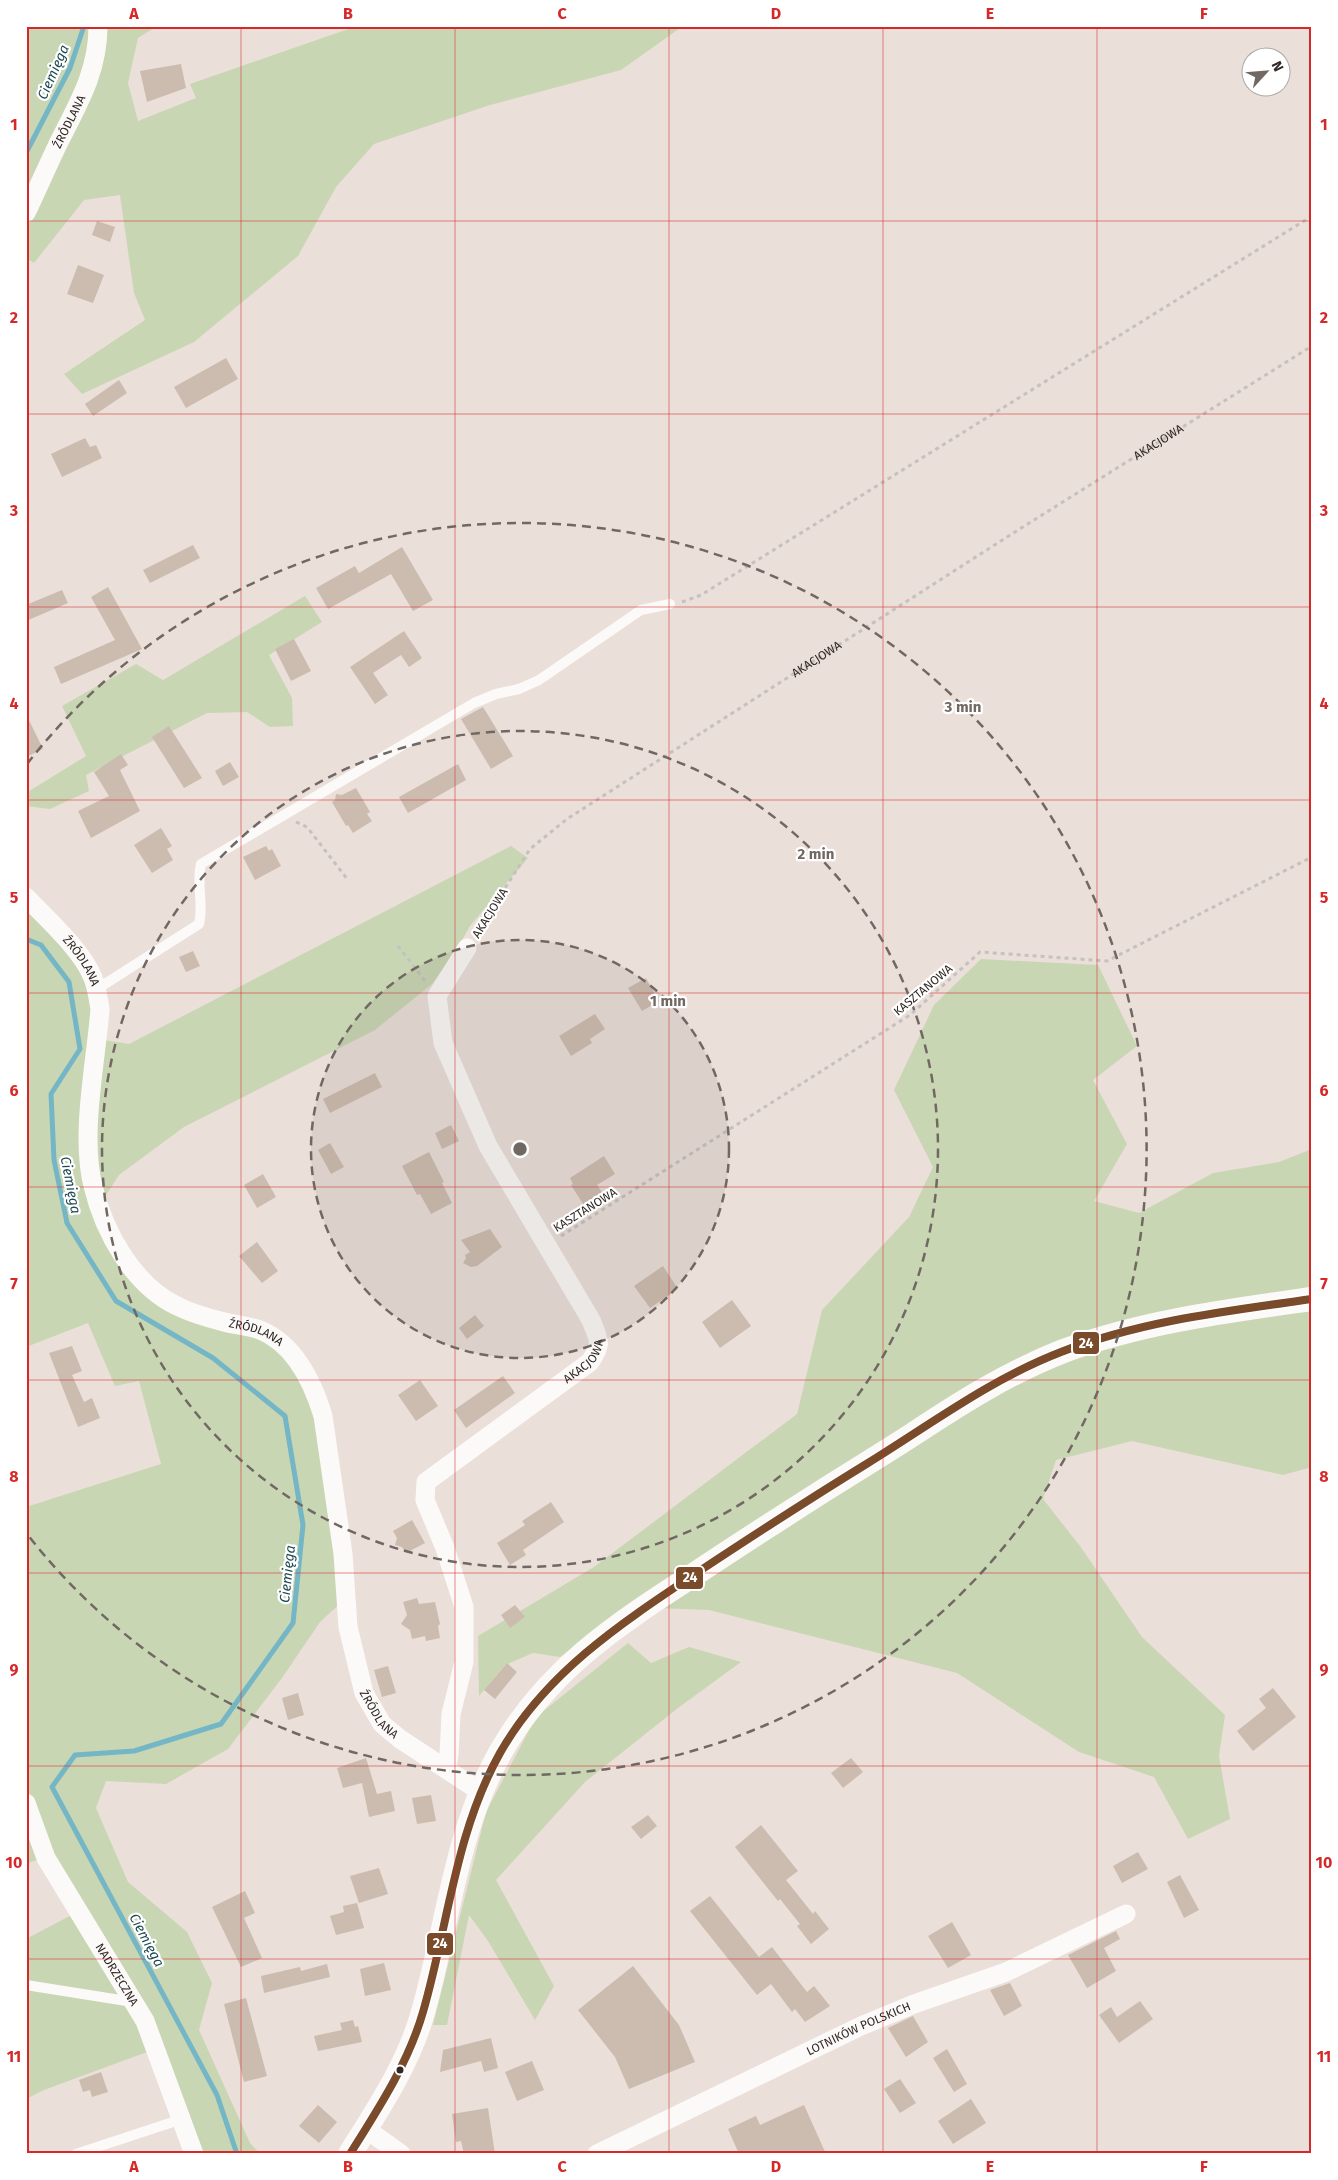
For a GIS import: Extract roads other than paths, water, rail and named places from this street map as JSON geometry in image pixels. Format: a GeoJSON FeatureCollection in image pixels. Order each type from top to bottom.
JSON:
{"type":"FeatureCollection","features":[{"type":"Feature","properties":{"kind":"street","name":"ŹRÓDLANA"},"geometry":{"type":"LineString","coordinates":[[26,213],[88,84],[98,47],[98,26]]}},
{"type":"Feature","properties":{"kind":"street","name":"ŹRÓDLANA"},"geometry":{"type":"LineString","coordinates":[[26,897],[70,942],[92,976],[97,989],[100,1009],[88,1134],[92,1184],[108,1228],[132,1268],[157,1294],[186,1309],[265,1333],[284,1346],[296,1359],[316,1394],[323,1416],[343,1554],[348,1627],[364,1693],[382,1724],[400,1739],[481,1792]]}},
{"type":"Feature","properties":{"kind":"street","name":"AKACJOWA"},"geometry":{"type":"LineString","coordinates":[[446,1769],[449,1756],[451,1714],[464,1662],[464,1607],[445,1548],[425,1500],[426,1482],[590,1362],[599,1348],[598,1338],[591,1320],[488,1146],[443,1043],[437,996],[468,948]]}},
{"type":"Feature","properties":{"kind":"street"},"geometry":{"type":"LineString","coordinates":[[350,2154],[404,2061],[417,2030],[461,1852],[481,1792],[501,1752],[530,1707],[561,1672],[597,1641],[703,1568],[977,1392],[1008,1375],[1049,1357],[1135,1328],[1312,1299]]}},
{"type":"Feature","properties":{"kind":"street","name":"NADRZECZNA"},"geometry":{"type":"LineString","coordinates":[[26,1803],[46,1858],[145,2021],[194,2154]]}},
{"type":"Feature","properties":{"kind":"street","name":"LOTNIKÓW POLSKICH"},"geometry":{"type":"LineString","coordinates":[[597,2154],[860,2026],[914,2004],[1006,1972],[1126,1914]]}},
{"type":"Feature","properties":{"kind":"street"},"geometry":{"type":"LineString","coordinates":[[366,2129],[401,2154]]}},
{"type":"Feature","properties":{"kind":"lane"},"geometry":{"type":"LineString","coordinates":[[97,989],[199,924],[202,911],[198,874],[201,864],[474,703],[496,694],[519,689],[539,680],[641,610],[670,604]]}},
{"type":"Feature","properties":{"kind":"lane"},"geometry":{"type":"LineString","coordinates":[[26,1985],[134,2002]]}},
{"type":"Feature","properties":{"kind":"lane"},"geometry":{"type":"LineString","coordinates":[[76,2154],[182,2120]]}},
{"type":"Feature","properties":{"kind":"waterway","name":"Ciemięga"},"geometry":{"type":"LineString","coordinates":[[26,153],[70,68],[84,26]]}},
{"type":"Feature","properties":{"kind":"waterway","name":"Ciemięga"},"geometry":{"type":"LineString","coordinates":[[26,939],[41,945],[69,982],[80,1049],[51,1094],[54,1160],[67,1223],[116,1301],[213,1358],[285,1416],[303,1525],[293,1623],[221,1724],[134,1751],[75,1755],[52,1787],[217,2095],[237,2154]]}}]}
